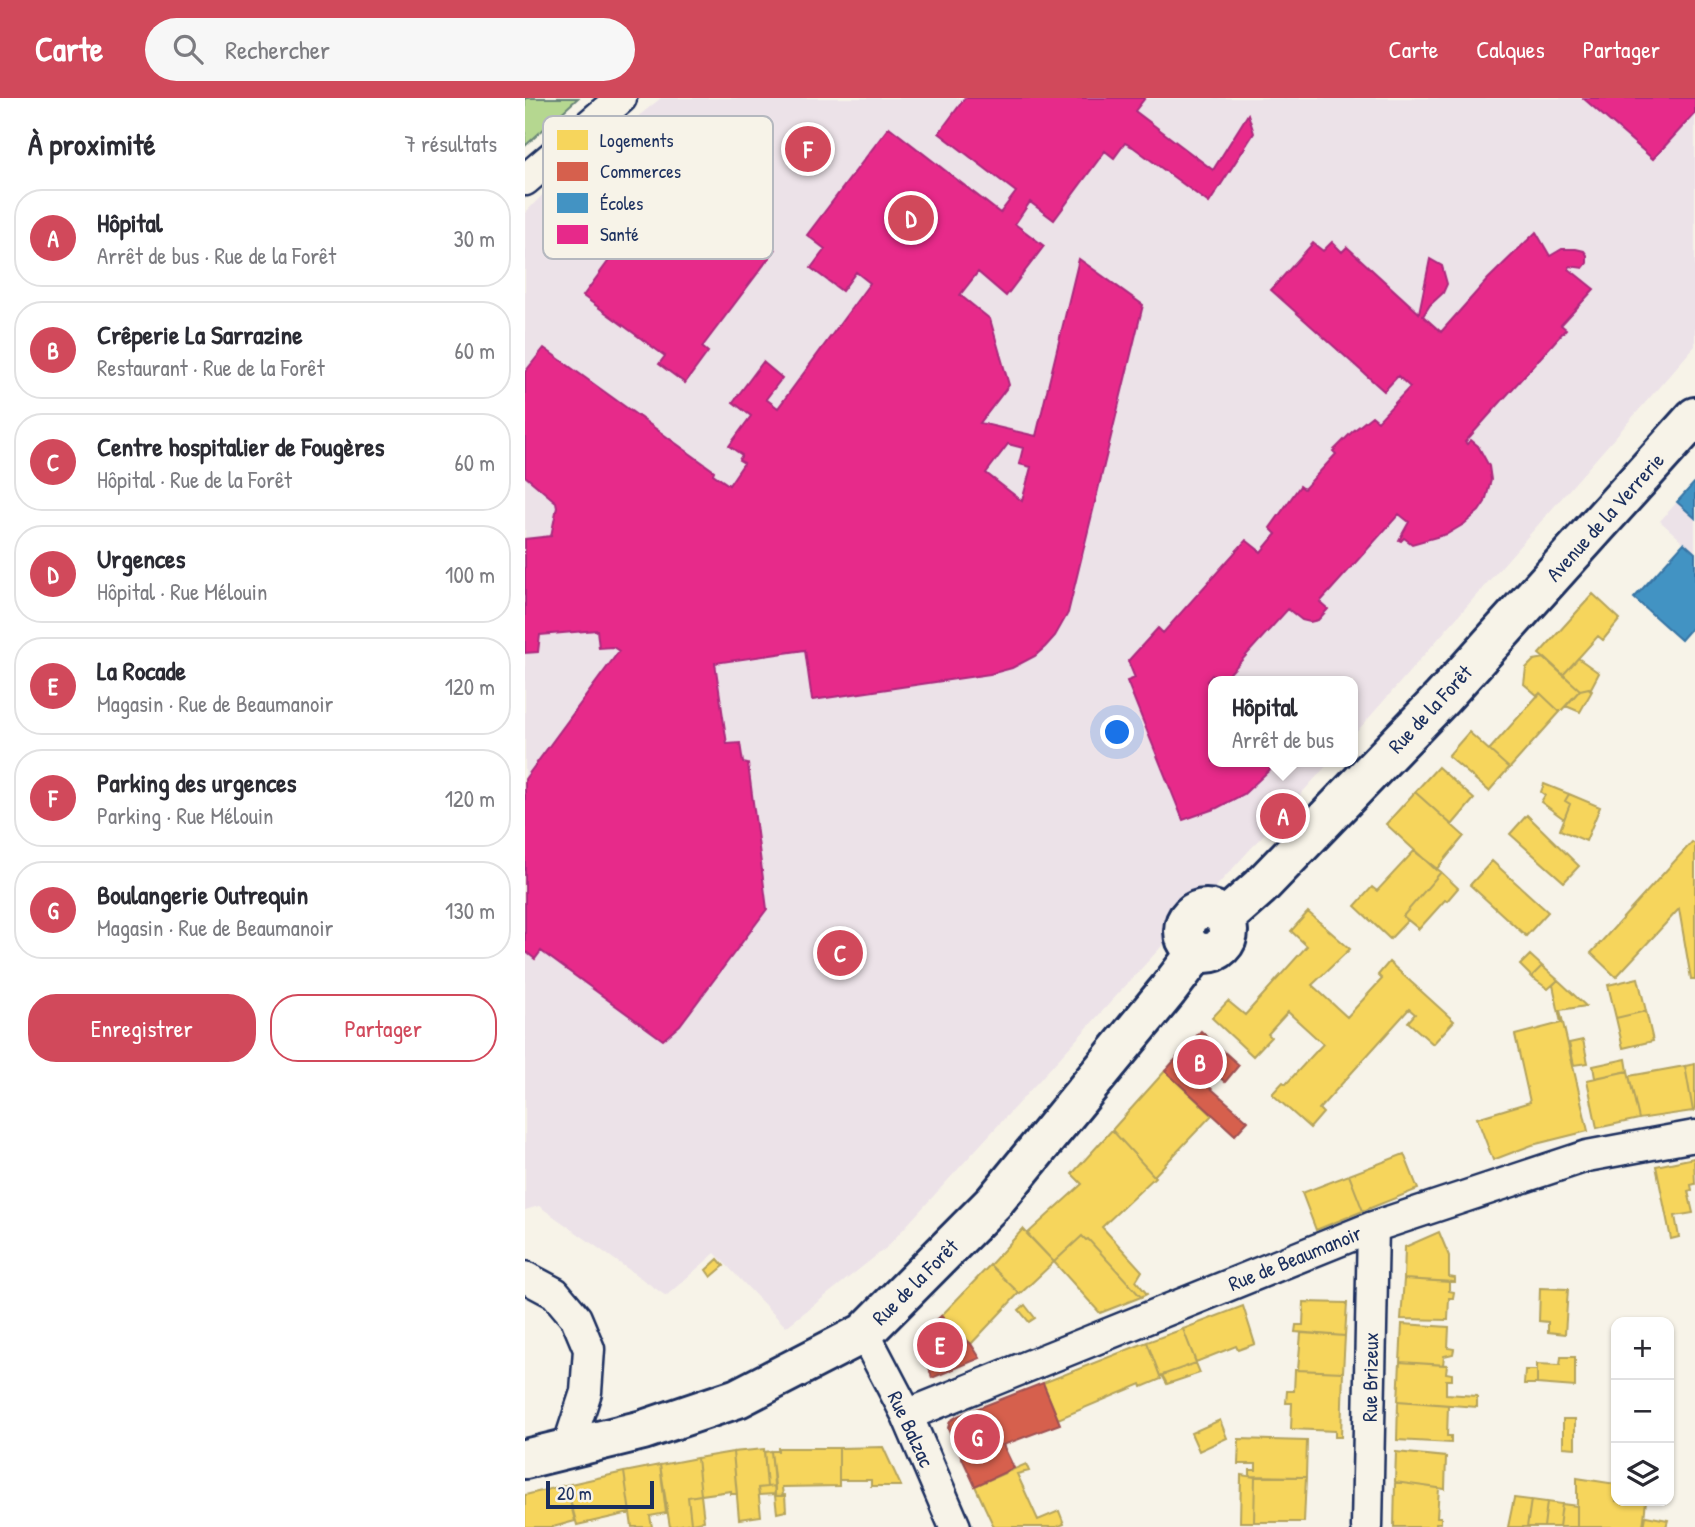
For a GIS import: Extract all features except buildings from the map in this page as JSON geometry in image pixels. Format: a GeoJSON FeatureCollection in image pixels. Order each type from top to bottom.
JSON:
{"type":"FeatureCollection","features":[{"type":"Feature","properties":{"kind":"main road","name":"Avenue de la Verrerie"},"geometry":{"type":"LineString","coordinates":[[1515,618],[1695,417]]}},
{"type":"Feature","properties":{"kind":"main road","name":"Rue de la Forêt"},"geometry":{"type":"LineString","coordinates":[[525,1459],[643,1430],[738,1398],[864,1332],[994,1202],[1168,990],[1196,952],[1216,952],[1224,946],[1229,928],[1225,918],[1260,887],[1515,618]]}},
{"type":"Feature","properties":{"kind":"street"},"geometry":{"type":"LineString","coordinates":[[600,116],[621,98]]}},
{"type":"Feature","properties":{"kind":"street"},"geometry":{"type":"LineString","coordinates":[[525,180],[543,165]]}},
{"type":"Feature","properties":{"kind":"street","name":"Rue de Beaumanoir"},"geometry":{"type":"LineString","coordinates":[[907,1415],[1373,1227],[1587,1156],[1695,1136]]}},
{"type":"Feature","properties":{"kind":"street","name":"Rue Brizeux"},"geometry":{"type":"LineString","coordinates":[[1367,1527],[1373,1227]]}},
{"type":"Feature","properties":{"kind":"street"},"geometry":{"type":"LineString","coordinates":[[525,1277],[555,1293],[576,1318],[589,1349],[586,1392],[567,1450]]}},
{"type":"Feature","properties":{"kind":"street","name":"Rue Balzac"},"geometry":{"type":"LineString","coordinates":[[864,1332],[907,1415],[955,1527]]}},
{"type":"Feature","properties":{"kind":"shaded area"},"geometry":{"type":"Polygon","coordinates":[[[661,98],[1695,98],[1695,346],[1358,730],[1358,676],[1208,676],[1208,767],[1325,767],[886,1248],[786,1327],[715,1253],[666,1296],[539,1206],[525,1210],[525,213],[543,194],[543,259],[773,259],[773,116],[639,116],[661,98]]]}},
{"type":"Feature","properties":{"kind":"shaded area"},"geometry":{"type":"Polygon","coordinates":[[[1695,482],[1695,553],[1660,521],[1695,482]]]}},
{"type":"Feature","properties":{"kind":"green space"},"geometry":{"type":"Polygon","coordinates":[[[525,98],[578,98],[558,116],[543,116],[543,130],[525,146],[525,98]]]}},
{"type":"Feature","properties":{"kind":"place","name":"Parking des urgences"},"geometry":{"type":"Point","coordinates":[808,149]}},
{"type":"Feature","properties":{"kind":"place","name":"Urgences"},"geometry":{"type":"Point","coordinates":[911,218]}},
{"type":"Feature","properties":{"kind":"place","name":"Hôpital"},"geometry":{"type":"Point","coordinates":[1283,816]}},
{"type":"Feature","properties":{"kind":"place","name":"Centre hospitalier de Fougères"},"geometry":{"type":"Point","coordinates":[840,953]}},
{"type":"Feature","properties":{"kind":"place","name":"Crêperie La Sarrazine"},"geometry":{"type":"Point","coordinates":[1200,1062]}},
{"type":"Feature","properties":{"kind":"place","name":"La Rocade"},"geometry":{"type":"Point","coordinates":[940,1345]}},
{"type":"Feature","properties":{"kind":"place","name":"Boulangerie Outrequin"},"geometry":{"type":"Point","coordinates":[977,1437]}}]}
